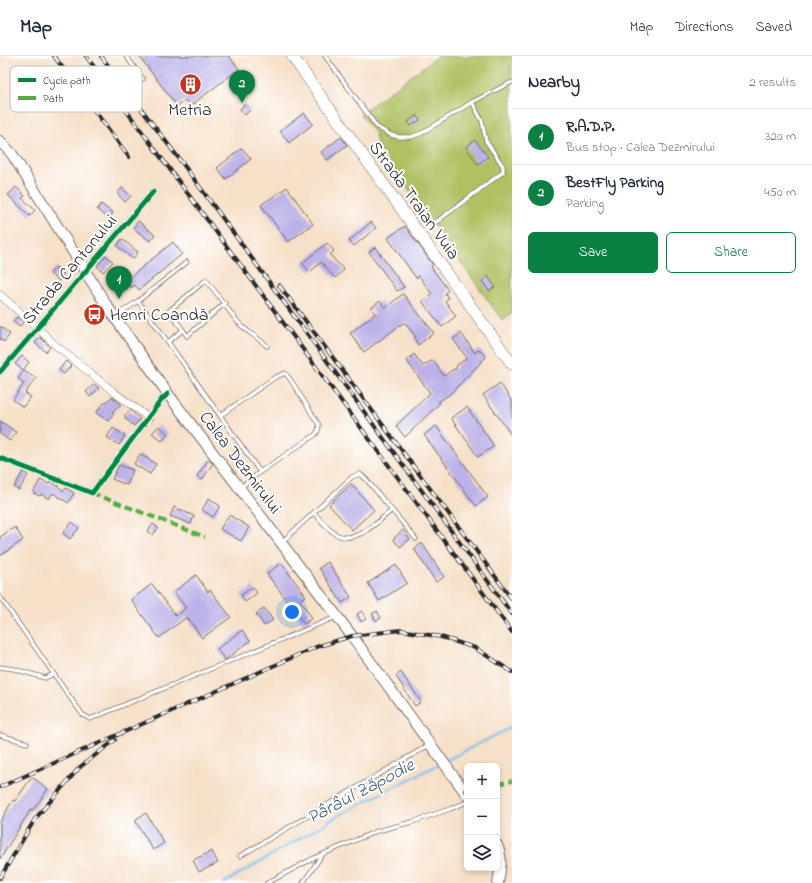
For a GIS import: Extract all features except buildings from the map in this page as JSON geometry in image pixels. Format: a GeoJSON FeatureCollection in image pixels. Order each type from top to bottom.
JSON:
{"type":"FeatureCollection","features":[{"type":"Feature","properties":{"kind":"main road","name":"Strada Traian Vuia"},"geometry":{"type":"LineString","coordinates":[[292,56],[512,364]]}},
{"type":"Feature","properties":{"kind":"main road","name":"Calea Dezmirului"},"geometry":{"type":"LineString","coordinates":[[0,141],[12,154],[86,272],[168,394],[338,617],[464,792]]}},
{"type":"Feature","properties":{"kind":"main road"},"geometry":{"type":"LineString","coordinates":[[498,883],[501,865],[500,858]]}},
{"type":"Feature","properties":{"kind":"street","name":"Strada Cantonului"},"geometry":{"type":"LineString","coordinates":[[0,372],[152,192]]}},
{"type":"Feature","properties":{"kind":"street"},"geometry":{"type":"LineString","coordinates":[[0,295],[54,344],[149,418]]}},
{"type":"Feature","properties":{"kind":"street"},"geometry":{"type":"LineString","coordinates":[[0,458],[92,493],[162,399],[168,394]]}},
{"type":"Feature","properties":{"kind":"lane"},"geometry":{"type":"LineString","coordinates":[[126,56],[133,66]]}},
{"type":"Feature","properties":{"kind":"lane"},"geometry":{"type":"LineString","coordinates":[[325,56],[377,127],[391,135],[399,137],[411,137],[422,133],[472,102],[512,82]]}},
{"type":"Feature","properties":{"kind":"lane"},"geometry":{"type":"LineString","coordinates":[[419,234],[503,172],[503,166],[486,141],[482,121],[472,102]]}},
{"type":"Feature","properties":{"kind":"lane"},"geometry":{"type":"LineString","coordinates":[[115,316],[138,301],[187,262]]}},
{"type":"Feature","properties":{"kind":"lane"},"geometry":{"type":"LineString","coordinates":[[225,303],[187,336],[169,311],[206,280],[225,303],[238,322],[267,346]]}},
{"type":"Feature","properties":{"kind":"lane"},"geometry":{"type":"LineString","coordinates":[[138,301],[221,415],[260,472]]}},
{"type":"Feature","properties":{"kind":"lane"},"geometry":{"type":"LineString","coordinates":[[168,342],[183,330]]}},
{"type":"Feature","properties":{"kind":"lane"},"geometry":{"type":"LineString","coordinates":[[221,415],[274,378],[285,373],[319,425],[318,431],[314,435],[260,472],[240,488]]}},
{"type":"Feature","properties":{"kind":"lane"},"geometry":{"type":"LineString","coordinates":[[281,543],[352,477],[360,474],[366,479],[416,539]]}},
{"type":"Feature","properties":{"kind":"lane"},"geometry":{"type":"LineString","coordinates":[[314,513],[335,534],[354,536],[364,533],[392,510]]}},
{"type":"Feature","properties":{"kind":"lane"},"geometry":{"type":"LineString","coordinates":[[0,597],[74,703],[83,715],[90,719],[338,617]]}},
{"type":"Feature","properties":{"kind":"lane"},"geometry":{"type":"LineString","coordinates":[[0,667],[14,669],[45,678],[54,674]]}},
{"type":"Feature","properties":{"kind":"lane"},"geometry":{"type":"LineString","coordinates":[[0,735],[27,743]]}},
{"type":"Feature","properties":{"kind":"lane"},"geometry":{"type":"LineString","coordinates":[[240,856],[431,746]]}},
{"type":"Feature","properties":{"kind":"lane"},"geometry":{"type":"LineString","coordinates":[[267,883],[323,854],[377,831],[450,810],[464,803]]}},
{"type":"Feature","properties":{"kind":"lane"},"geometry":{"type":"LineString","coordinates":[[303,883],[323,854]]}},
{"type":"Feature","properties":{"kind":"green space"},"geometry":{"type":"Polygon","coordinates":[[[438,56],[512,56],[512,313],[502,320],[377,145],[375,134],[360,114],[438,56]]]}},
{"type":"Feature","properties":{"kind":"waterway","name":"Pârâul Zăpodie"},"geometry":{"type":"LineString","coordinates":[[445,761],[512,727]]}},
{"type":"Feature","properties":{"kind":"waterway","name":"Pârâul Zăpodie"},"geometry":{"type":"LineString","coordinates":[[224,883],[343,813],[441,763]]}},
{"type":"Feature","properties":{"kind":"railway"},"geometry":{"type":"LineString","coordinates":[[54,56],[61,66]]}},
{"type":"Feature","properties":{"kind":"railway"},"geometry":{"type":"LineString","coordinates":[[86,56],[93,66]]}},
{"type":"Feature","properties":{"kind":"railway"},"geometry":{"type":"LineString","coordinates":[[101,56],[109,66]]}},
{"type":"Feature","properties":{"kind":"railway"},"geometry":{"type":"LineString","coordinates":[[142,110],[512,614]]}},
{"type":"Feature","properties":{"kind":"railway"},"geometry":{"type":"LineString","coordinates":[[96,112],[129,157]]}},
{"type":"Feature","properties":{"kind":"railway"},"geometry":{"type":"LineString","coordinates":[[127,112],[512,632]]}},
{"type":"Feature","properties":{"kind":"railway"},"geometry":{"type":"LineString","coordinates":[[279,285],[512,599]]}},
{"type":"Feature","properties":{"kind":"railway"},"geometry":{"type":"LineString","coordinates":[[0,787],[316,647],[352,636],[401,630],[441,637],[475,648],[512,672]]}},
{"type":"Feature","properties":{"kind":"railway"},"geometry":{"type":"LineString","coordinates":[[0,878],[35,819],[80,767],[115,740]]}},
{"type":"Feature","properties":{"kind":"marked path"},"geometry":{"type":"LineString","coordinates":[[92,493],[205,537]]}},
{"type":"Feature","properties":{"kind":"marked path"},"geometry":{"type":"LineString","coordinates":[[500,783],[512,781]]}},
{"type":"Feature","properties":{"kind":"cycle path"},"geometry":{"type":"LineString","coordinates":[[0,372],[153,192]]}},
{"type":"Feature","properties":{"kind":"cycle path"},"geometry":{"type":"LineString","coordinates":[[0,458],[92,493],[162,399],[168,394]]}},
{"type":"Feature","properties":{"kind":"place","name":"Metria"},"geometry":{"type":"Point","coordinates":[190,84]}},
{"type":"Feature","properties":{"kind":"place","name":"BestFly Parking"},"geometry":{"type":"Point","coordinates":[242,103]}},
{"type":"Feature","properties":{"kind":"place","name":"R.A.D.P."},"geometry":{"type":"Point","coordinates":[119,299]}},
{"type":"Feature","properties":{"kind":"place","name":"Henri Coandă"},"geometry":{"type":"Point","coordinates":[95,314]}}]}
